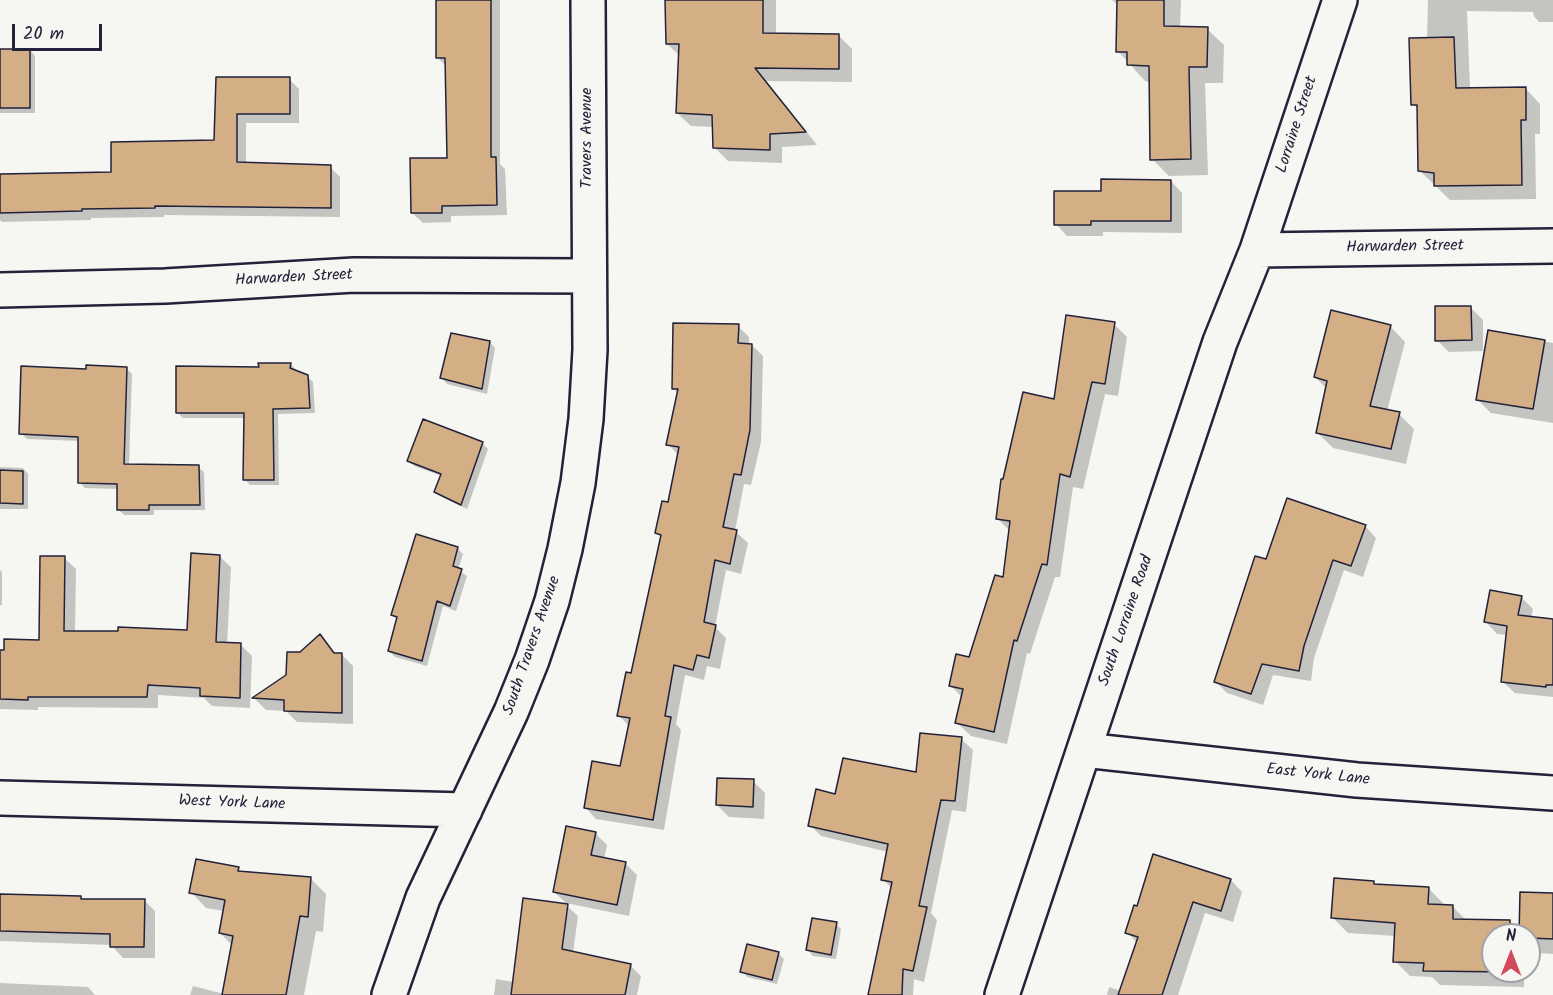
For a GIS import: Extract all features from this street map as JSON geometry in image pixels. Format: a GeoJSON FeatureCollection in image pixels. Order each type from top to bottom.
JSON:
{"type":"FeatureCollection","features":[{"type":"Feature","properties":{"kind":"street","name":"Travers Avenue"},"geometry":{"type":"LineString","coordinates":[[588,0],[588,276]]}},
{"type":"Feature","properties":{"kind":"street","name":"Lorraine Street"},"geometry":{"type":"LineString","coordinates":[[1257,250],[1340,0]]}},
{"type":"Feature","properties":{"kind":"street","name":"Harwarden Street"},"geometry":{"type":"LineString","coordinates":[[1257,250],[1553,246]]}},
{"type":"Feature","properties":{"kind":"street","name":"South Lorraine Road"},"geometry":{"type":"LineString","coordinates":[[1002,995],[1220,342],[1257,250]]}},
{"type":"Feature","properties":{"kind":"street","name":"Harwarden Street"},"geometry":{"type":"LineString","coordinates":[[0,290],[165,286],[354,275],[588,276]]}},
{"type":"Feature","properties":{"kind":"street","name":"South Travers Avenue"},"geometry":{"type":"LineString","coordinates":[[389,995],[423,898],[511,712],[552,601],[578,483],[586,419],[590,350],[588,276]]}},
{"type":"Feature","properties":{"kind":"street","name":"East York Lane"},"geometry":{"type":"LineString","coordinates":[[1084,750],[1357,780],[1553,793]]}},
{"type":"Feature","properties":{"kind":"street","name":"West York Lane"},"geometry":{"type":"LineString","coordinates":[[0,798],[465,810]]}},
{"type":"Feature","properties":{"kind":"building"},"geometry":{"type":"Polygon","coordinates":[[[436,0],[491,0],[491,157],[496,157],[497,205],[442,206],[442,213],[411,213],[410,158],[447,158],[445,58],[436,58],[436,0]]]}},
{"type":"Feature","properties":{"kind":"building"},"geometry":{"type":"Polygon","coordinates":[[[665,0],[763,0],[763,33],[839,34],[839,69],[755,68],[806,132],[770,134],[770,150],[713,148],[712,115],[676,113],[679,44],[666,44],[665,0]]]}},
{"type":"Feature","properties":{"kind":"building"},"geometry":{"type":"Polygon","coordinates":[[[1117,0],[1164,0],[1164,26],[1208,27],[1207,67],[1189,67],[1191,159],[1150,160],[1149,66],[1127,65],[1127,52],[1116,52],[1117,0]]]}},
{"type":"Feature","properties":{"kind":"building"},"geometry":{"type":"Polygon","coordinates":[[[1454,37],[1456,88],[1526,87],[1526,120],[1521,120],[1522,185],[1434,186],[1434,173],[1418,171],[1417,105],[1411,105],[1409,38],[1454,37]]]}},
{"type":"Feature","properties":{"kind":"building"},"geometry":{"type":"Polygon","coordinates":[[[0,49],[30,49],[30,108],[0,108],[0,49]]]}},
{"type":"Feature","properties":{"kind":"building"},"geometry":{"type":"Polygon","coordinates":[[[216,77],[290,77],[290,114],[237,114],[237,162],[331,165],[331,208],[155,206],[155,208],[0,213],[0,174],[111,172],[111,142],[214,140],[216,77]]]}},
{"type":"Feature","properties":{"kind":"building"},"geometry":{"type":"Polygon","coordinates":[[[1101,179],[1171,180],[1171,221],[1091,221],[1091,225],[1054,225],[1054,191],[1101,191],[1101,179]]]}},
{"type":"Feature","properties":{"kind":"building"},"geometry":{"type":"Polygon","coordinates":[[[1435,306],[1471,306],[1472,340],[1435,341],[1435,306]]]}},
{"type":"Feature","properties":{"kind":"building"},"geometry":{"type":"Polygon","coordinates":[[[1331,310],[1391,325],[1370,406],[1400,412],[1391,449],[1316,433],[1327,381],[1314,377],[1331,310]]]}},
{"type":"Feature","properties":{"kind":"building"},"geometry":{"type":"Polygon","coordinates":[[[1066,315],[1115,322],[1105,384],[1092,382],[1070,477],[1060,474],[1047,565],[1042,564],[1017,641],[1014,640],[994,732],[955,723],[963,689],[949,686],[956,654],[969,657],[995,575],[1003,577],[1010,521],[996,519],[1001,479],[1003,479],[1023,392],[1054,399],[1066,315]]]}},
{"type":"Feature","properties":{"kind":"building"},"geometry":{"type":"Polygon","coordinates":[[[673,323],[739,324],[738,343],[752,344],[750,430],[741,475],[734,474],[723,527],[737,530],[730,564],[715,560],[704,622],[716,625],[709,658],[697,655],[693,670],[674,665],[665,716],[671,717],[653,820],[584,808],[592,761],[620,766],[630,718],[617,716],[626,672],[631,673],[661,535],[655,533],[662,501],[668,502],[679,447],[666,445],[678,389],[672,389],[673,323]]]}},
{"type":"Feature","properties":{"kind":"building"},"geometry":{"type":"Polygon","coordinates":[[[1488,330],[1545,340],[1533,409],[1476,400],[1488,330]]]}},
{"type":"Feature","properties":{"kind":"building"},"geometry":{"type":"Polygon","coordinates":[[[451,333],[490,341],[482,389],[440,378],[451,333]]]}},
{"type":"Feature","properties":{"kind":"building"},"geometry":{"type":"Polygon","coordinates":[[[258,363],[291,363],[290,368],[308,375],[310,408],[273,409],[274,480],[243,480],[244,413],[176,413],[176,366],[259,367],[258,363]]]}},
{"type":"Feature","properties":{"kind":"building"},"geometry":{"type":"Polygon","coordinates":[[[86,365],[127,367],[124,464],[199,465],[200,505],[149,505],[149,510],[117,510],[117,484],[78,483],[78,437],[19,434],[21,366],[86,369],[86,365]]]}},
{"type":"Feature","properties":{"kind":"building"},"geometry":{"type":"Polygon","coordinates":[[[423,419],[483,442],[461,505],[434,492],[441,474],[407,461],[423,419]]]}},
{"type":"Feature","properties":{"kind":"building"},"geometry":{"type":"Polygon","coordinates":[[[0,470],[23,471],[23,504],[0,503],[0,470]]]}},
{"type":"Feature","properties":{"kind":"building"},"geometry":{"type":"Polygon","coordinates":[[[1287,498],[1366,525],[1351,566],[1333,560],[1304,646],[1299,671],[1262,664],[1251,694],[1214,682],[1255,556],[1266,559],[1287,498]]]}},
{"type":"Feature","properties":{"kind":"building"},"geometry":{"type":"Polygon","coordinates":[[[416,534],[458,547],[453,566],[462,569],[450,606],[437,601],[422,661],[388,651],[397,617],[391,615],[416,534]]]}},
{"type":"Feature","properties":{"kind":"building"},"geometry":{"type":"Polygon","coordinates":[[[191,553],[220,555],[216,642],[241,643],[240,698],[200,696],[200,688],[148,685],[147,697],[0,699],[0,650],[4,650],[4,639],[39,640],[40,556],[65,556],[64,631],[118,631],[118,627],[187,630],[191,553]]]}},
{"type":"Feature","properties":{"kind":"building"},"geometry":{"type":"Polygon","coordinates":[[[1490,590],[1522,596],[1518,615],[1553,619],[1553,685],[1546,685],[1546,687],[1501,682],[1507,626],[1484,622],[1490,590]]]}},
{"type":"Feature","properties":{"kind":"building"},"geometry":{"type":"Polygon","coordinates":[[[320,634],[334,653],[342,653],[342,713],[284,711],[284,700],[252,698],[286,675],[287,652],[300,652],[320,634]]]}},
{"type":"Feature","properties":{"kind":"building"},"geometry":{"type":"Polygon","coordinates":[[[920,733],[962,737],[955,801],[941,800],[919,906],[927,907],[913,971],[903,969],[902,995],[868,995],[892,882],[881,880],[888,844],[808,826],[816,789],[835,794],[843,758],[916,772],[920,733]]]}},
{"type":"Feature","properties":{"kind":"building"},"geometry":{"type":"Polygon","coordinates":[[[717,778],[754,779],[753,807],[716,805],[717,778]]]}},
{"type":"Feature","properties":{"kind":"building"},"geometry":{"type":"Polygon","coordinates":[[[566,826],[596,832],[591,855],[626,862],[617,905],[553,892],[566,826]]]}},
{"type":"Feature","properties":{"kind":"building"},"geometry":{"type":"Polygon","coordinates":[[[1153,854],[1231,879],[1221,911],[1193,902],[1162,995],[1118,995],[1138,937],[1125,933],[1134,905],[1137,906],[1153,854]]]}},
{"type":"Feature","properties":{"kind":"building"},"geometry":{"type":"Polygon","coordinates":[[[196,859],[239,867],[238,871],[311,877],[308,917],[300,916],[286,995],[222,995],[233,936],[219,933],[225,900],[189,893],[196,859]]]}},
{"type":"Feature","properties":{"kind":"building"},"geometry":{"type":"Polygon","coordinates":[[[1334,878],[1374,881],[1374,884],[1429,887],[1428,904],[1453,905],[1453,919],[1510,920],[1510,923],[1481,923],[1481,972],[1423,971],[1424,963],[1393,962],[1395,923],[1331,918],[1334,878]]]}},
{"type":"Feature","properties":{"kind":"building"},"geometry":{"type":"Polygon","coordinates":[[[1520,892],[1553,893],[1553,939],[1541,938],[1541,923],[1519,923],[1520,892]]]}},
{"type":"Feature","properties":{"kind":"building"},"geometry":{"type":"Polygon","coordinates":[[[0,894],[81,896],[81,899],[145,899],[144,947],[110,947],[110,934],[0,931],[0,894]]]}},
{"type":"Feature","properties":{"kind":"building"},"geometry":{"type":"Polygon","coordinates":[[[523,898],[568,904],[562,949],[631,964],[625,995],[511,995],[523,898]]]}},
{"type":"Feature","properties":{"kind":"building"},"geometry":{"type":"Polygon","coordinates":[[[812,918],[837,922],[831,955],[806,950],[812,918]]]}},
{"type":"Feature","properties":{"kind":"building"},"geometry":{"type":"Polygon","coordinates":[[[747,944],[779,952],[772,980],[740,972],[747,944]]]}}]}
